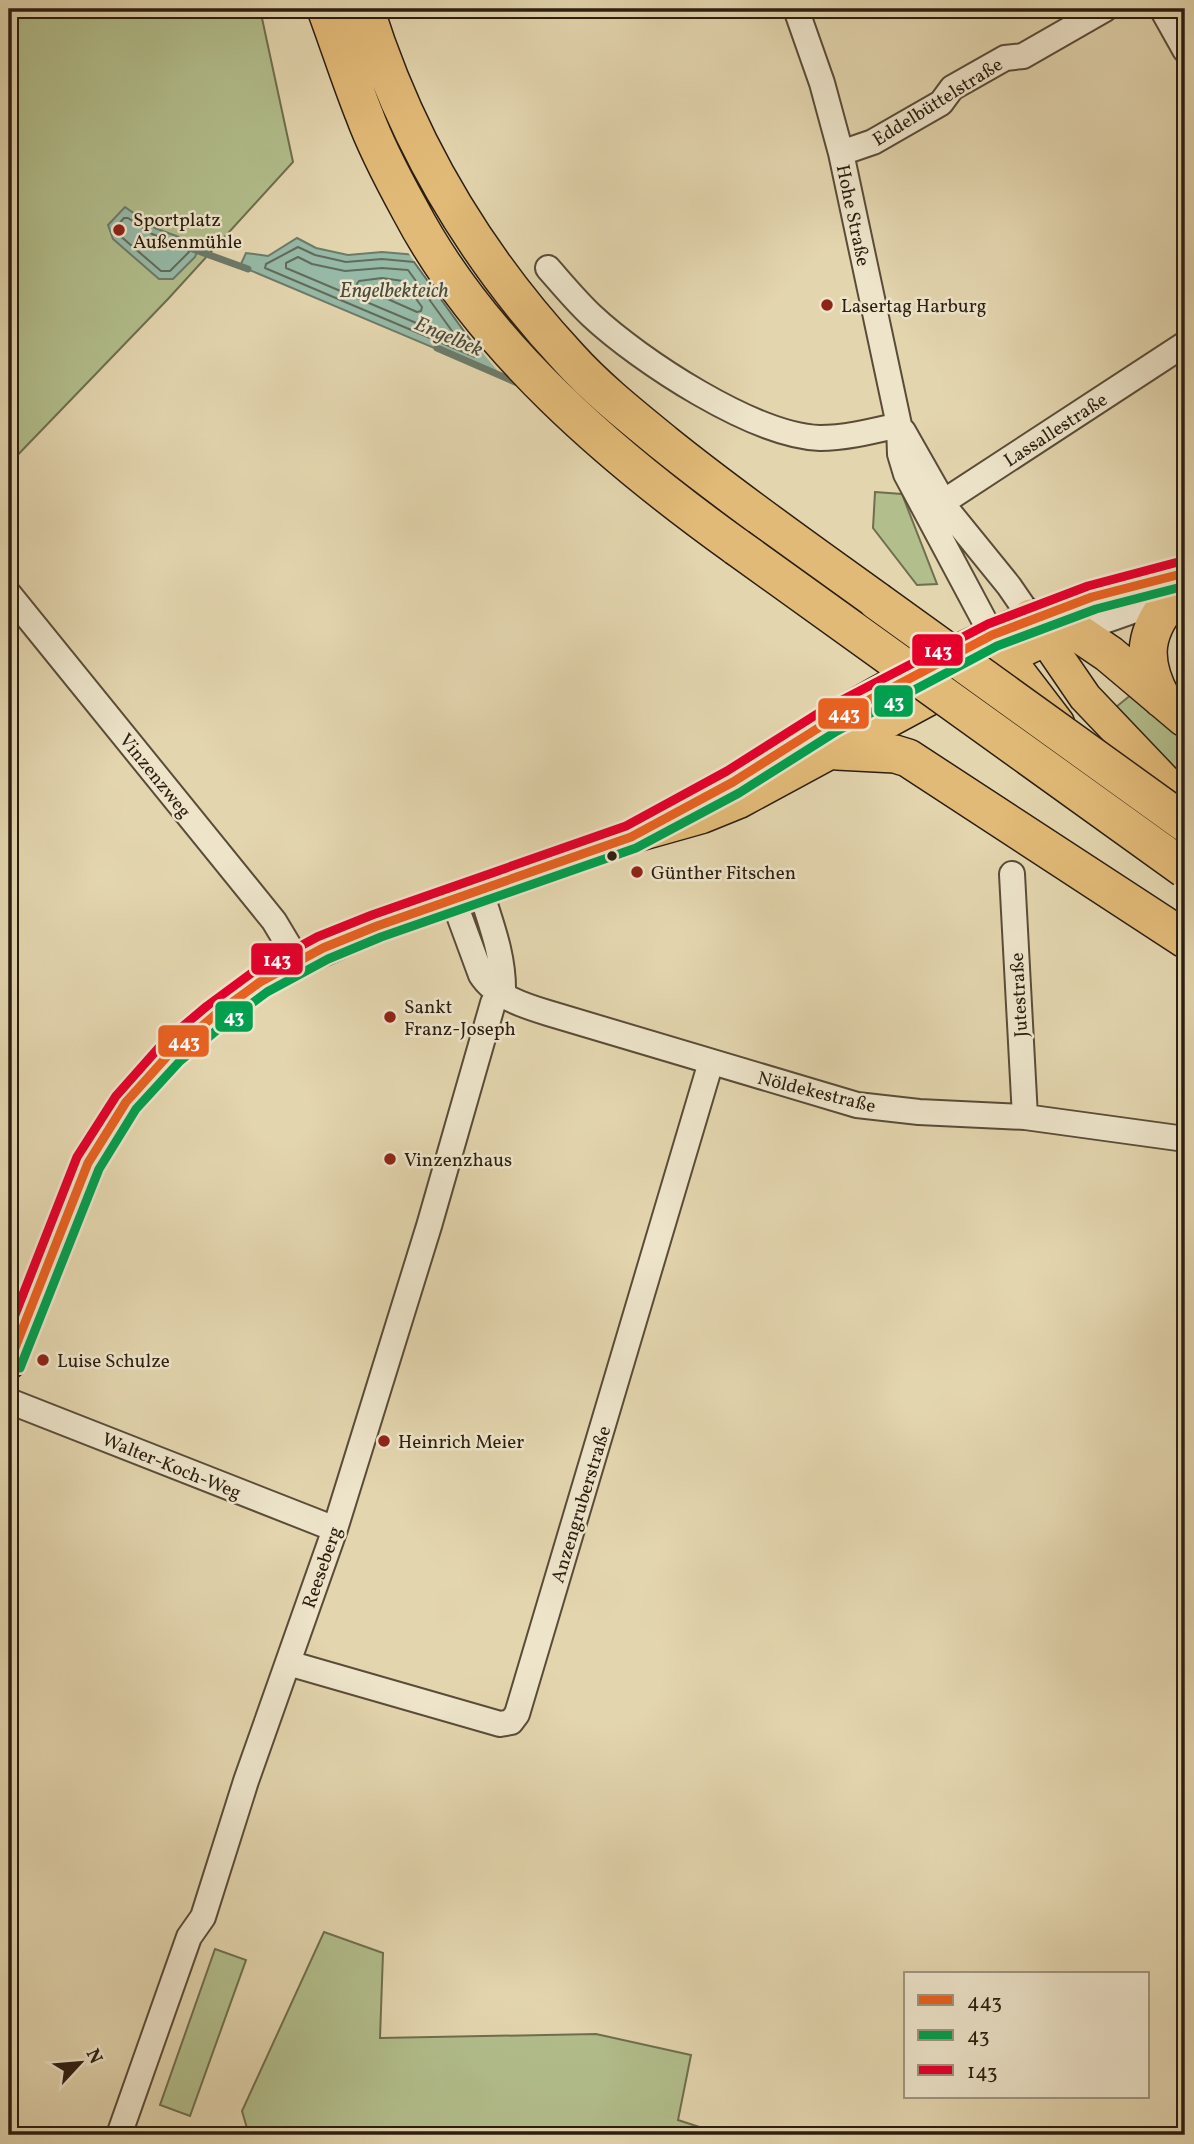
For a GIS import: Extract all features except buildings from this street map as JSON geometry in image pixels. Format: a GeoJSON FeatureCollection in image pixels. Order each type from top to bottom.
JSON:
{"type":"FeatureCollection","features":[{"type":"Feature","properties":{"kind":"highway"},"geometry":{"type":"LineString","coordinates":[[326,9],[373,135],[411,212],[442,263],[528,371],[604,443],[697,518],[1185,869]]}},
{"type":"Feature","properties":{"kind":"highway"},"geometry":{"type":"LineString","coordinates":[[365,9],[377,48],[406,121],[444,191],[503,282],[570,359],[626,412],[704,475],[1185,823]]}},
{"type":"Feature","properties":{"kind":"highway"},"geometry":{"type":"LineString","coordinates":[[1173,709],[1148,669],[1149,642],[1159,615],[1182,587]]}},
{"type":"Feature","properties":{"kind":"highway"},"geometry":{"type":"LineString","coordinates":[[1050,630],[1109,654],[1173,709]]}},
{"type":"Feature","properties":{"kind":"highway"},"geometry":{"type":"LineString","coordinates":[[837,751],[895,754],[908,758],[1185,939]]}},
{"type":"Feature","properties":{"kind":"main road"},"geometry":{"type":"LineString","coordinates":[[631,836],[733,782],[831,720],[999,646],[1050,630],[1085,697],[1185,802]]}},
{"type":"Feature","properties":{"kind":"main road"},"geometry":{"type":"LineString","coordinates":[[9,1363],[88,1163],[126,1102],[171,1052],[260,982],[298,961],[377,926],[631,836],[702,817],[739,802],[837,751],[999,646]]}},
{"type":"Feature","properties":{"kind":"main road"},"geometry":{"type":"LineString","coordinates":[[999,646],[1094,765],[1152,822],[1185,848]]}},
{"type":"Feature","properties":{"kind":"street","name":"Hohe Straße"},"geometry":{"type":"LineString","coordinates":[[796,9],[822,83],[841,153],[899,425],[934,508],[999,646]]}},
{"type":"Feature","properties":{"kind":"street","name":"Eddelbüttelstraße"},"geometry":{"type":"LineString","coordinates":[[841,153],[873,142],[941,103],[952,88],[1005,58],[1023,56],[1105,9]]}},
{"type":"Feature","properties":{"kind":"street"},"geometry":{"type":"LineString","coordinates":[[1162,9],[1185,50]]}},
{"type":"Feature","properties":{"kind":"street"},"geometry":{"type":"LineString","coordinates":[[548,268],[592,316],[651,362],[725,408],[753,422],[784,432],[819,438],[863,433],[899,425]]}},
{"type":"Feature","properties":{"kind":"street","name":"Lassallestraße"},"geometry":{"type":"LineString","coordinates":[[934,508],[1185,344]]}},
{"type":"Feature","properties":{"kind":"street","name":"Hohe Straße"},"geometry":{"type":"LineString","coordinates":[[934,508],[960,528],[1050,630]]}},
{"type":"Feature","properties":{"kind":"street"},"geometry":{"type":"LineString","coordinates":[[1050,630],[1182,587]]}},
{"type":"Feature","properties":{"kind":"street"},"geometry":{"type":"LineString","coordinates":[[1050,630],[1092,597],[1182,587]]}},
{"type":"Feature","properties":{"kind":"street","name":"Vinzenzweg"},"geometry":{"type":"LineString","coordinates":[[9,594],[263,907],[298,961]]}},
{"type":"Feature","properties":{"kind":"street","name":"Jutestraße"},"geometry":{"type":"LineString","coordinates":[[1012,874],[1025,1117]]}},
{"type":"Feature","properties":{"kind":"street","name":"Nöldekestraße"},"geometry":{"type":"LineString","coordinates":[[467,894],[481,975],[487,985],[524,1005],[857,1105],[919,1112],[1025,1117],[1185,1139]]}},
{"type":"Feature","properties":{"kind":"street","name":"Reeseberg"},"geometry":{"type":"LineString","coordinates":[[119,2135],[189,1937],[203,1917],[246,1781],[335,1529],[429,1226],[493,1003],[503,993]]}},
{"type":"Feature","properties":{"kind":"street","name":"Anzengruberstraße"},"geometry":{"type":"LineString","coordinates":[[288,1663],[500,1724],[511,1722],[517,1714],[711,1062]]}},
{"type":"Feature","properties":{"kind":"street","name":"Walter-Koch-Weg"},"geometry":{"type":"LineString","coordinates":[[9,1401],[335,1529]]}},
{"type":"Feature","properties":{"kind":"shaded area","name":"Sportplatz Außenmühle"},"geometry":{"type":"Polygon","coordinates":[[[9,9],[260,9],[293,162],[168,299],[9,464],[9,9]]]}},
{"type":"Feature","properties":{"kind":"shaded area"},"geometry":{"type":"Polygon","coordinates":[[[875,492],[902,494],[937,584],[917,585],[873,528],[875,492]]]}},
{"type":"Feature","properties":{"kind":"shaded area"},"geometry":{"type":"Polygon","coordinates":[[[1132,694],[1185,741],[1185,781],[1116,707],[1132,694]]]}},
{"type":"Feature","properties":{"kind":"shaded area"},"geometry":{"type":"Polygon","coordinates":[[[324,1932],[383,1953],[380,2038],[596,2034],[691,2055],[678,2120],[724,2135],[249,2135],[242,2111],[324,1932]]]}},
{"type":"Feature","properties":{"kind":"shaded area"},"geometry":{"type":"Polygon","coordinates":[[[215,1949],[246,1960],[190,2116],[160,2105],[215,1949]]]}},
{"type":"Feature","properties":{"kind":"water"},"geometry":{"type":"Polygon","coordinates":[[[125,207],[155,228],[200,245],[195,257],[173,279],[159,279],[113,239],[108,225],[125,207]]]}},
{"type":"Feature","properties":{"kind":"water","name":"Engelbekteich"},"geometry":{"type":"Polygon","coordinates":[[[297,238],[316,248],[348,255],[382,252],[417,255],[510,380],[240,266],[246,253],[268,256],[297,238]]]}},
{"type":"Feature","properties":{"kind":"pier"},"geometry":{"type":"Polygon","coordinates":[[[407,251],[418,252],[513,383],[496,369],[456,321],[407,251]]]}},
{"type":"Feature","properties":{"kind":"waterway","name":"Engelbek"},"geometry":{"type":"LineString","coordinates":[[190,248],[248,269]]}},
{"type":"Feature","properties":{"kind":"waterway","name":"Engelbek"},"geometry":{"type":"LineString","coordinates":[[437,348],[522,385]]}},
{"type":"Feature","properties":{"kind":"transit line","name":"143"},"geometry":{"type":"LineString","coordinates":[[9,1330],[77,1157],[116,1096],[163,1043],[253,972],[317,937],[372,915],[626,826],[727,771],[825,709],[988,624],[1088,586],[1182,561]]}},
{"type":"Feature","properties":{"kind":"transit line","name":"443"},"geometry":{"type":"LineString","coordinates":[[9,1363],[88,1163],[126,1102],[171,1052],[260,982],[323,948],[377,926],[631,837],[733,782],[831,720],[992,635],[1092,597],[1185,573]]}},
{"type":"Feature","properties":{"kind":"transit line","name":"43"},"geometry":{"type":"LineString","coordinates":[[20,1368],[99,1169],[136,1109],[180,1061],[267,992],[328,959],[381,937],[636,848],[739,793],[837,731],[997,646],[1096,609],[1185,586]]}},
{"type":"Feature","properties":{"kind":"place","name":"Sportplatz Außenmühle"},"geometry":{"type":"Point","coordinates":[119,230]}},
{"type":"Feature","properties":{"kind":"place","name":"Lasertag Harburg"},"geometry":{"type":"Point","coordinates":[827,305]}},
{"type":"Feature","properties":{"kind":"place","name":"Günther Fitschen"},"geometry":{"type":"Point","coordinates":[637,872]}},
{"type":"Feature","properties":{"kind":"place","name":"Sankt Franz-Joseph"},"geometry":{"type":"Point","coordinates":[390,1017]}},
{"type":"Feature","properties":{"kind":"place","name":"Vinzenzhaus"},"geometry":{"type":"Point","coordinates":[390,1159]}},
{"type":"Feature","properties":{"kind":"place","name":"Luise Schulze"},"geometry":{"type":"Point","coordinates":[43,1360]}},
{"type":"Feature","properties":{"kind":"place","name":"Heinrich Meier"},"geometry":{"type":"Point","coordinates":[384,1441]}}]}
